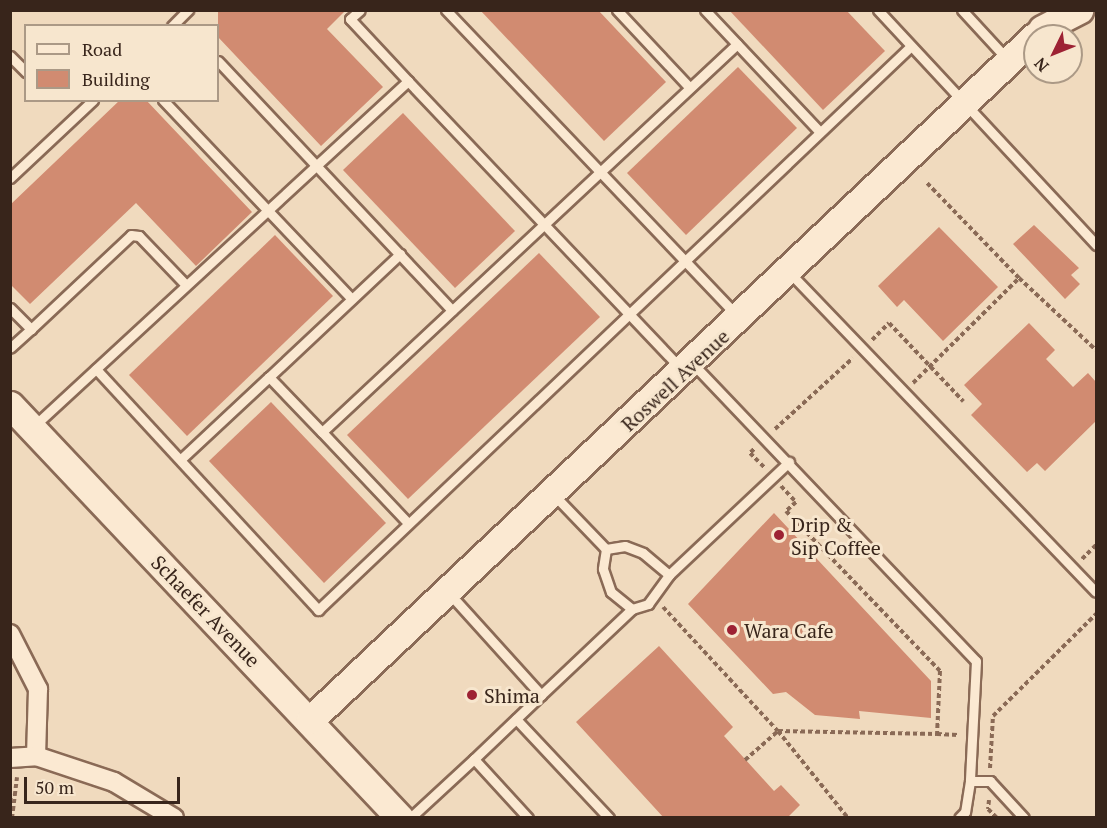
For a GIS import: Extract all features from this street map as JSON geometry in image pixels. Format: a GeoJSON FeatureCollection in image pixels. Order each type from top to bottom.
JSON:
{"type":"FeatureCollection","features":[{"type":"Feature","properties":{"kind":"street","name":"Roswell Avenue"},"geometry":{"type":"LineString","coordinates":[[1050,24],[1079,10]]}},
{"type":"Feature","properties":{"kind":"street","name":"Roswell Avenue"},"geometry":{"type":"LineString","coordinates":[[310,720],[688,368],[1023,48]]}},
{"type":"Feature","properties":{"kind":"street","name":"Schaefer Avenue"},"geometry":{"type":"LineString","coordinates":[[10,405],[310,720],[400,818]]}},
{"type":"Feature","properties":{"kind":"street"},"geometry":{"type":"LineString","coordinates":[[10,634],[38,689],[22,757],[114,782],[174,818]]}},
{"type":"Feature","properties":{"kind":"lane"},"geometry":{"type":"LineString","coordinates":[[178,24],[188,10]]}},
{"type":"Feature","properties":{"kind":"lane"},"geometry":{"type":"LineString","coordinates":[[360,10],[350,19],[408,81],[628,313],[766,438],[976,661],[970,780],[965,812],[959,818]]}},
{"type":"Feature","properties":{"kind":"lane"},"geometry":{"type":"LineString","coordinates":[[446,10],[740,319]]}},
{"type":"Feature","properties":{"kind":"lane"},"geometry":{"type":"LineString","coordinates":[[616,10],[689,87]]}},
{"type":"Feature","properties":{"kind":"lane"},"geometry":{"type":"LineString","coordinates":[[705,10],[819,131]]}},
{"type":"Feature","properties":{"kind":"lane"},"geometry":{"type":"LineString","coordinates":[[878,10],[1096,245]]}},
{"type":"Feature","properties":{"kind":"lane"},"geometry":{"type":"LineString","coordinates":[[962,10],[1010,62]]}},
{"type":"Feature","properties":{"kind":"lane"},"geometry":{"type":"LineString","coordinates":[[322,432],[737,44]]}},
{"type":"Feature","properties":{"kind":"lane"},"geometry":{"type":"LineString","coordinates":[[96,369],[318,610],[819,131],[911,46]]}},
{"type":"Feature","properties":{"kind":"lane"},"geometry":{"type":"LineString","coordinates":[[10,56],[24,70]]}},
{"type":"Feature","properties":{"kind":"lane"},"geometry":{"type":"LineString","coordinates":[[219,62],[452,310]]}},
{"type":"Feature","properties":{"kind":"lane"},"geometry":{"type":"LineString","coordinates":[[32,428],[184,283],[318,168],[408,81]]}},
{"type":"Feature","properties":{"kind":"lane"},"geometry":{"type":"LineString","coordinates":[[10,178],[91,102]]}},
{"type":"Feature","properties":{"kind":"lane"},"geometry":{"type":"LineString","coordinates":[[165,102],[352,299]]}},
{"type":"Feature","properties":{"kind":"lane"},"geometry":{"type":"LineString","coordinates":[[10,348],[131,235],[139,236],[184,283]]}},
{"type":"Feature","properties":{"kind":"lane"},"geometry":{"type":"LineString","coordinates":[[181,459],[400,254]]}},
{"type":"Feature","properties":{"kind":"lane"},"geometry":{"type":"LineString","coordinates":[[789,272],[1096,592]]}},
{"type":"Feature","properties":{"kind":"lane"},"geometry":{"type":"LineString","coordinates":[[10,308],[31,329]]}},
{"type":"Feature","properties":{"kind":"lane"},"geometry":{"type":"LineString","coordinates":[[269,377],[408,523]]}},
{"type":"Feature","properties":{"kind":"lane"},"geometry":{"type":"LineString","coordinates":[[411,818],[632,609],[654,598],[669,575],[789,462]]}},
{"type":"Feature","properties":{"kind":"lane"},"geometry":{"type":"LineString","coordinates":[[554,494],[606,549]]}},
{"type":"Feature","properties":{"kind":"lane"},"geometry":{"type":"LineString","coordinates":[[606,549],[625,546],[643,553],[669,575]]}},
{"type":"Feature","properties":{"kind":"lane"},"geometry":{"type":"LineString","coordinates":[[606,549],[603,569],[611,592],[632,609]]}},
{"type":"Feature","properties":{"kind":"lane"},"geometry":{"type":"LineString","coordinates":[[448,592],[541,695]]}},
{"type":"Feature","properties":{"kind":"lane"},"geometry":{"type":"LineString","coordinates":[[516,719],[609,818]]}},
{"type":"Feature","properties":{"kind":"lane"},"geometry":{"type":"LineString","coordinates":[[474,759],[528,818]]}},
{"type":"Feature","properties":{"kind":"lane"},"geometry":{"type":"LineString","coordinates":[[970,780],[990,781],[1024,818]]}},
{"type":"Feature","properties":{"kind":"path"},"geometry":{"type":"LineString","coordinates":[[927,183],[1019,278],[1096,350]]}},
{"type":"Feature","properties":{"kind":"path"},"geometry":{"type":"LineString","coordinates":[[904,392],[1019,278]]}},
{"type":"Feature","properties":{"kind":"path"},"geometry":{"type":"LineString","coordinates":[[937,734],[940,671],[786,511],[796,502],[750,453],[890,323],[963,401]]}},
{"type":"Feature","properties":{"kind":"path"},"geometry":{"type":"LineString","coordinates":[[654,598],[778,731],[848,818]]}},
{"type":"Feature","properties":{"kind":"path"},"geometry":{"type":"LineString","coordinates":[[997,818],[988,809],[993,716],[1096,614]]}},
{"type":"Feature","properties":{"kind":"path"},"geometry":{"type":"LineString","coordinates":[[745,760],[778,731],[992,737]]}},
{"type":"Feature","properties":{"kind":"path"},"geometry":{"type":"LineString","coordinates":[[12,818],[22,757]]}},
{"type":"Feature","properties":{"kind":"building"},"geometry":{"type":"Polygon","coordinates":[[[218,10],[346,10],[327,29],[383,87],[321,146],[219,38],[218,10]]]}},
{"type":"Feature","properties":{"kind":"building"},"geometry":{"type":"Polygon","coordinates":[[[480,10],[598,10],[666,82],[604,141],[480,10]]]}},
{"type":"Feature","properties":{"kind":"building"},"geometry":{"type":"Polygon","coordinates":[[[729,10],[846,10],[885,51],[823,110],[729,10]]]}},
{"type":"Feature","properties":{"kind":"building"},"geometry":{"type":"Polygon","coordinates":[[[738,67],[797,128],[686,235],[627,173],[738,67]]]}},
{"type":"Feature","properties":{"kind":"building"},"geometry":{"type":"Polygon","coordinates":[[[118,102],[148,102],[252,212],[196,266],[136,203],[30,304],[10,284],[10,205],[118,102]]]}},
{"type":"Feature","properties":{"kind":"building"},"geometry":{"type":"Polygon","coordinates":[[[403,113],[515,231],[455,288],[343,170],[403,113]]]}},
{"type":"Feature","properties":{"kind":"building"},"geometry":{"type":"Polygon","coordinates":[[[1034,225],[1079,268],[1071,275],[1080,284],[1065,299],[1013,244],[1034,225]]]}},
{"type":"Feature","properties":{"kind":"building"},"geometry":{"type":"Polygon","coordinates":[[[939,227],[998,287],[943,341],[904,300],[897,307],[878,286],[939,227]]]}},
{"type":"Feature","properties":{"kind":"building"},"geometry":{"type":"Polygon","coordinates":[[[275,235],[333,296],[187,436],[129,375],[275,235]]]}},
{"type":"Feature","properties":{"kind":"building"},"geometry":{"type":"Polygon","coordinates":[[[539,253],[600,317],[408,499],[347,435],[539,253]]]}},
{"type":"Feature","properties":{"kind":"building"},"geometry":{"type":"Polygon","coordinates":[[[1029,323],[1055,350],[1046,359],[1073,387],[1088,373],[1096,382],[1096,421],[1045,471],[1037,463],[1027,472],[971,415],[982,404],[964,385],[1029,323]]]}},
{"type":"Feature","properties":{"kind":"building"},"geometry":{"type":"Polygon","coordinates":[[[271,402],[386,523],[324,583],[209,461],[271,402]]]}},
{"type":"Feature","properties":{"kind":"building"},"geometry":{"type":"Polygon","coordinates":[[[774,513],[931,681],[931,718],[859,711],[860,719],[815,715],[786,692],[773,694],[688,604],[774,513]]]}},
{"type":"Feature","properties":{"kind":"building"},"geometry":{"type":"Polygon","coordinates":[[[659,646],[733,727],[724,736],[774,791],[781,785],[800,805],[787,818],[664,818],[576,722],[659,646]]]}},
{"type":"Feature","properties":{"kind":"place","name":"Drip & Sip Coffee"},"geometry":{"type":"Point","coordinates":[779,535]}},
{"type":"Feature","properties":{"kind":"place","name":"Wara Cafe"},"geometry":{"type":"Point","coordinates":[732,630]}},
{"type":"Feature","properties":{"kind":"place","name":"Shima"},"geometry":{"type":"Point","coordinates":[472,695]}}]}
